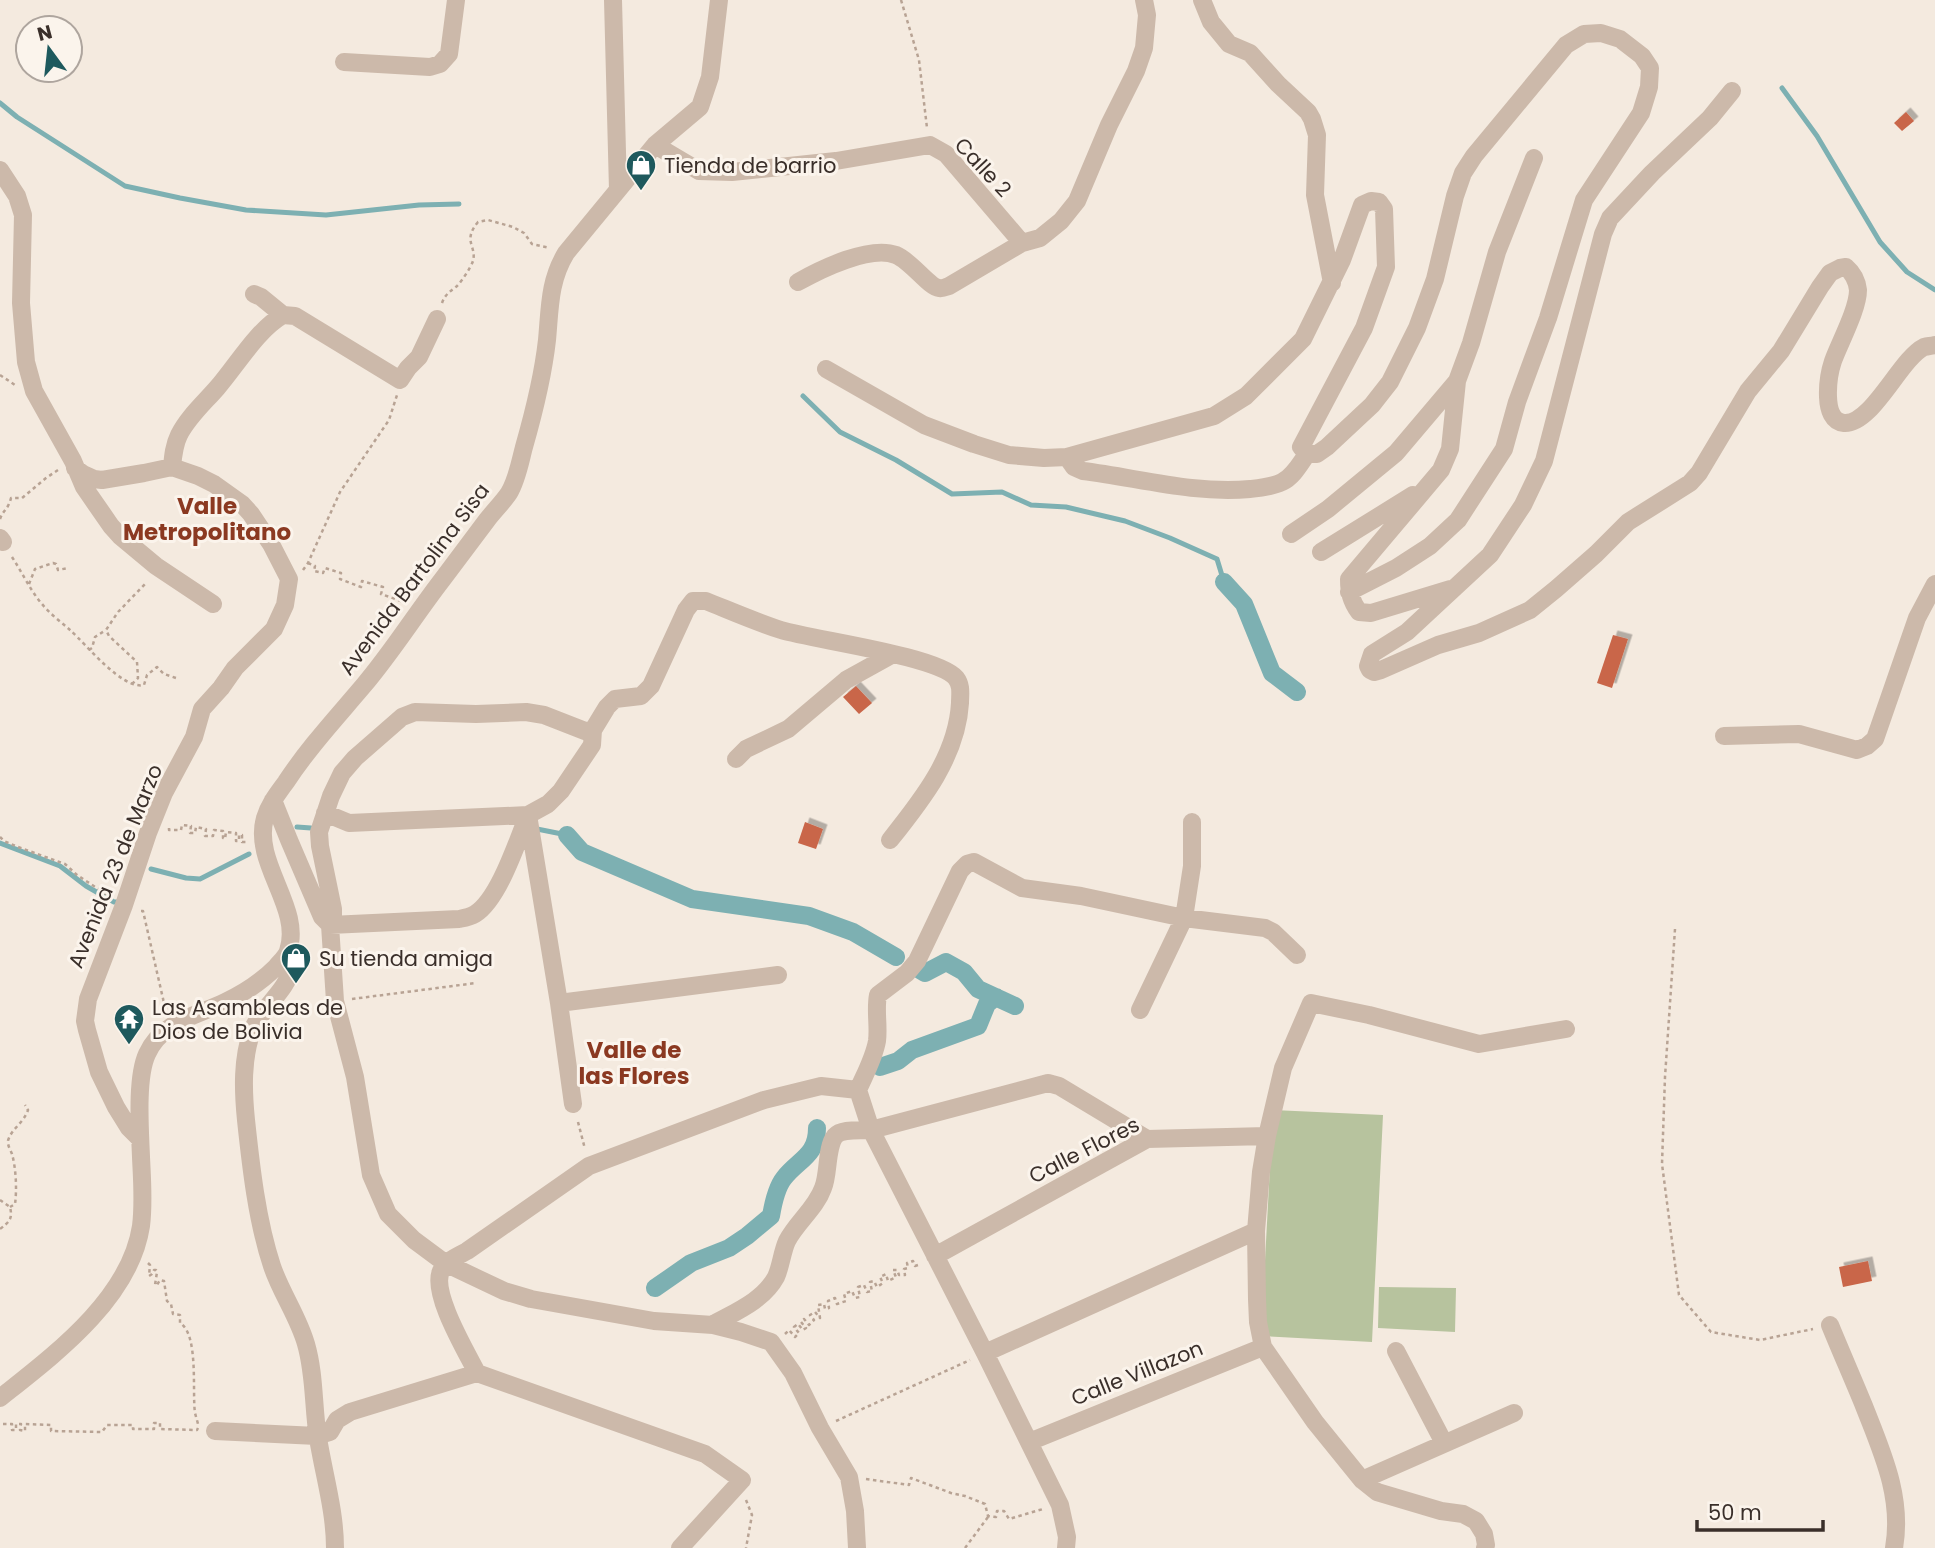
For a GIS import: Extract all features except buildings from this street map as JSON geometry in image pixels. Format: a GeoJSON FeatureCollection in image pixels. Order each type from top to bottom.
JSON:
{"type":"FeatureCollection","features":[{"type":"Feature","properties":{"kind":"street"},"geometry":{"type":"LineString","coordinates":[[344,62],[430,67],[440,64],[449,54],[456,0]]}},
{"type":"Feature","properties":{"kind":"street"},"geometry":{"type":"LineString","coordinates":[[613,0],[618,190]]}},
{"type":"Feature","properties":{"kind":"street","name":"Avenida Bartolina Sisa"},"geometry":{"type":"LineString","coordinates":[[335,1548],[335,1530],[317,1436],[312,1366],[297,1321],[273,1267],[260,1220],[246,1118],[244,1074],[252,1029],[289,976],[292,965],[288,953],[289,920],[269,865],[264,837],[266,816],[303,755],[391,651],[509,492],[523,453],[543,373],[549,300],[557,268],[566,253],[655,145],[700,107],[710,77],[719,0]]}},
{"type":"Feature","properties":{"kind":"street"},"geometry":{"type":"LineString","coordinates":[[798,282],[845,260],[875,254],[894,254],[907,261],[932,286],[941,289],[1022,243],[1040,238],[1060,221],[1077,201],[1109,125],[1136,71],[1144,48],[1147,15],[1144,0]]}},
{"type":"Feature","properties":{"kind":"street"},"geometry":{"type":"LineString","coordinates":[[1202,0],[1211,22],[1229,44],[1250,53],[1312,119],[1317,135],[1315,195],[1332,283]]}},
{"type":"Feature","properties":{"kind":"street"},"geometry":{"type":"LineString","coordinates":[[826,369],[924,425],[1009,455],[1067,457],[1214,416],[1246,396],[1303,339],[1342,261],[1362,205],[1371,201],[1380,202],[1384,209],[1386,267],[1364,328],[1301,447],[1307,454],[1317,454],[1372,405],[1390,382],[1417,328],[1436,279],[1455,196],[1463,173],[1474,156],[1566,45],[1584,34],[1601,33],[1620,39],[1642,56],[1650,68],[1649,87],[1641,113],[1584,200],[1504,449],[1458,520],[1430,546],[1396,568],[1349,592]]}},
{"type":"Feature","properties":{"kind":"street"},"geometry":{"type":"LineString","coordinates":[[1732,91],[1710,118],[1652,173],[1610,218],[1603,234],[1544,461],[1523,505],[1490,555],[1407,632],[1372,654],[1368,666],[1370,670],[1381,670],[1438,645],[1479,633],[1530,610],[1596,554],[1628,522],[1690,483],[1748,391],[1781,351],[1820,287],[1830,274],[1840,268],[1846,267],[1853,273],[1858,293],[1832,364],[1827,397],[1835,419],[1852,423],[1863,416],[1924,347],[1935,345]]}},
{"type":"Feature","properties":{"kind":"street","name":"Calle 2"},"geometry":{"type":"LineString","coordinates":[[655,145],[699,171],[732,172],[836,161],[930,145],[946,154],[1022,243]]}},
{"type":"Feature","properties":{"kind":"street"},"geometry":{"type":"LineString","coordinates":[[1456,587],[1371,614],[1359,612],[1352,602],[1349,579],[1441,470],[1450,449],[1457,381],[1471,343],[1497,252],[1534,159]]}},
{"type":"Feature","properties":{"kind":"street"},"geometry":{"type":"LineString","coordinates":[[0,170],[17,196],[23,215],[20,287],[26,362],[34,391],[84,486],[111,526],[161,569],[213,604]]}},
{"type":"Feature","properties":{"kind":"street"},"geometry":{"type":"LineString","coordinates":[[254,294],[283,315],[295,316],[400,380],[419,357],[437,319]]}},
{"type":"Feature","properties":{"kind":"street"},"geometry":{"type":"LineString","coordinates":[[172,467],[174,447],[187,422],[264,330],[283,315]]}},
{"type":"Feature","properties":{"kind":"street"},"geometry":{"type":"LineString","coordinates":[[1292,534],[1354,489],[1396,453],[1457,381]]}},
{"type":"Feature","properties":{"kind":"street"},"geometry":{"type":"LineString","coordinates":[[1067,457],[1074,467],[1083,471],[1185,488],[1231,491],[1264,488],[1283,482],[1307,454]]}},
{"type":"Feature","properties":{"kind":"street"},"geometry":{"type":"LineString","coordinates":[[74,464],[83,474],[94,479],[102,480],[172,467],[214,484],[251,514],[271,544],[289,579]]}},
{"type":"Feature","properties":{"kind":"street"},"geometry":{"type":"LineString","coordinates":[[1321,552],[1427,486]]}},
{"type":"Feature","properties":{"kind":"street","name":"Avenida 23 de Marzo"},"geometry":{"type":"LineString","coordinates":[[140,1139],[129,1128],[116,1107],[99,1072],[86,1030],[88,999],[148,832],[164,793],[194,737],[202,709],[235,668],[274,629],[285,605],[289,579]]}},
{"type":"Feature","properties":{"kind":"street"},"geometry":{"type":"LineString","coordinates":[[1724,736],[1799,734],[1857,750],[1867,747],[1875,739],[1917,618],[1935,584]]}},
{"type":"Feature","properties":{"kind":"street"},"geometry":{"type":"LineString","coordinates":[[325,813],[349,823],[528,815],[548,804],[561,791],[592,745],[593,730],[607,707],[615,699],[641,696],[651,686],[686,610],[693,601],[706,601],[782,630],[925,662],[955,676],[961,687],[959,712],[948,753],[919,804],[890,840]]}},
{"type":"Feature","properties":{"kind":"street"},"geometry":{"type":"LineString","coordinates":[[736,759],[746,749],[788,729],[846,680],[893,654]]}},
{"type":"Feature","properties":{"kind":"street"},"geometry":{"type":"LineString","coordinates":[[593,730],[585,731],[544,715],[526,712],[415,712],[402,717],[342,773],[319,832],[320,846],[333,909],[330,925],[335,1001],[355,1077],[371,1175],[388,1214],[414,1240],[445,1263],[504,1292],[654,1321],[712,1325],[771,1342],[793,1373],[820,1428],[849,1477],[856,1511],[857,1548]]}},
{"type":"Feature","properties":{"kind":"street"},"geometry":{"type":"LineString","coordinates":[[274,800],[322,917],[330,925],[459,919],[473,916],[483,908],[501,880],[528,815]]}},
{"type":"Feature","properties":{"kind":"street"},"geometry":{"type":"LineString","coordinates":[[528,815],[573,1104]]}},
{"type":"Feature","properties":{"kind":"street"},"geometry":{"type":"LineString","coordinates":[[1140,1010],[1184,918],[1192,866],[1192,822]]}},
{"type":"Feature","properties":{"kind":"street"},"geometry":{"type":"LineString","coordinates":[[1066,1548],[1067,1537],[1060,1505],[872,1130],[858,1090],[877,1040],[878,995],[907,973],[917,961],[960,871],[967,864],[974,862],[1022,888],[1081,896],[1184,918],[1265,928],[1273,932],[1297,955]]}},
{"type":"Feature","properties":{"kind":"street"},"geometry":{"type":"LineString","coordinates":[[0,1398],[84,1327],[119,1282],[131,1258],[141,1228],[142,1075],[152,1045],[175,1024],[223,1003],[261,981],[288,953]]}},
{"type":"Feature","properties":{"kind":"street"},"geometry":{"type":"LineString","coordinates":[[559,1003],[778,975]]}},
{"type":"Feature","properties":{"kind":"street"},"geometry":{"type":"LineString","coordinates":[[1485,1548],[1484,1534],[1476,1521],[1463,1514],[1441,1511],[1377,1492],[1362,1480],[1315,1422],[1263,1347],[1257,1310],[1256,1231],[1261,1172],[1283,1068],[1311,1003],[1479,1044],[1566,1029]]}},
{"type":"Feature","properties":{"kind":"street"},"geometry":{"type":"LineString","coordinates":[[712,1325],[766,1291],[776,1276],[786,1242],[824,1187],[832,1142],[841,1132],[872,1130],[1048,1083],[1059,1086],[1147,1139]]}},
{"type":"Feature","properties":{"kind":"street"},"geometry":{"type":"LineString","coordinates":[[477,1373],[443,1303],[438,1284],[445,1263],[467,1251],[589,1166],[764,1100],[821,1086],[858,1090]]}},
{"type":"Feature","properties":{"kind":"street","name":"Calle Flores"},"geometry":{"type":"LineString","coordinates":[[933,1252],[1147,1139],[1267,1136]]}},
{"type":"Feature","properties":{"kind":"street"},"geometry":{"type":"LineString","coordinates":[[985,1353],[1256,1231]]}},
{"type":"Feature","properties":{"kind":"street"},"geometry":{"type":"LineString","coordinates":[[1830,1325],[1883,1454],[1892,1483],[1895,1503],[1894,1548]]}},
{"type":"Feature","properties":{"kind":"street","name":"Calle Villazon"},"geometry":{"type":"LineString","coordinates":[[1029,1442],[1263,1347]]}},
{"type":"Feature","properties":{"kind":"street"},"geometry":{"type":"LineString","coordinates":[[1396,1351],[1444,1443]]}},
{"type":"Feature","properties":{"kind":"street"},"geometry":{"type":"LineString","coordinates":[[206,1427],[317,1436],[330,1432],[337,1420],[351,1412],[477,1373],[705,1454],[742,1480],[680,1548]]}},
{"type":"Feature","properties":{"kind":"street"},"geometry":{"type":"LineString","coordinates":[[1362,1480],[1514,1413]]}},
{"type":"Feature","properties":{"kind":"path"},"geometry":{"type":"LineString","coordinates":[[901,0],[919,60],[930,145]]}},
{"type":"Feature","properties":{"kind":"path"},"geometry":{"type":"LineString","coordinates":[[437,319],[443,298],[460,283],[473,260],[470,239],[478,222],[488,220],[513,227],[524,233],[532,244],[546,246],[554,251]]}},
{"type":"Feature","properties":{"kind":"path"},"geometry":{"type":"LineString","coordinates":[[289,579],[299,574],[308,563],[340,492],[389,420],[400,380]]}},
{"type":"Feature","properties":{"kind":"path"},"geometry":{"type":"LineString","coordinates":[[0,519],[10,505],[11,498],[22,498],[46,478],[74,464]]}},
{"type":"Feature","properties":{"kind":"path"},"geometry":{"type":"LineString","coordinates":[[2,540],[45,608],[109,668],[138,686],[144,685],[147,676],[156,667],[164,674],[176,678]]}},
{"type":"Feature","properties":{"kind":"path"},"geometry":{"type":"LineString","coordinates":[[29,584],[35,569],[53,563],[58,570],[68,568]]}},
{"type":"Feature","properties":{"kind":"path"},"geometry":{"type":"LineString","coordinates":[[308,563],[315,566],[314,571],[323,573],[325,568],[341,573],[340,579],[361,587],[362,581],[383,587],[381,594],[401,601],[403,595],[407,596],[404,604],[407,605],[410,598]]}},
{"type":"Feature","properties":{"kind":"path"},"geometry":{"type":"LineString","coordinates":[[89,650],[95,637],[106,630],[136,592],[161,569]]}},
{"type":"Feature","properties":{"kind":"path"},"geometry":{"type":"LineString","coordinates":[[106,630],[137,662],[138,675],[132,684]]}},
{"type":"Feature","properties":{"kind":"path"},"geometry":{"type":"LineString","coordinates":[[166,823],[170,823],[169,830],[181,830],[182,825],[191,826],[190,832],[195,833],[196,827],[206,829],[205,836],[213,836],[214,830],[223,831],[225,839],[226,832],[236,833],[236,841],[239,841],[239,835],[242,835],[243,842],[246,842],[247,835]]}},
{"type":"Feature","properties":{"kind":"path"},"geometry":{"type":"LineString","coordinates":[[0,837],[18,847],[65,864],[77,876],[112,897]]}},
{"type":"Feature","properties":{"kind":"path"},"geometry":{"type":"LineString","coordinates":[[131,910],[143,911],[164,1003],[167,1002],[169,1013]]}},
{"type":"Feature","properties":{"kind":"path"},"geometry":{"type":"LineString","coordinates":[[1675,929],[1662,1164],[1679,1295],[1712,1332],[1760,1340],[1830,1325]]}},
{"type":"Feature","properties":{"kind":"path"},"geometry":{"type":"LineString","coordinates":[[335,1001],[476,983]]}},
{"type":"Feature","properties":{"kind":"path"},"geometry":{"type":"LineString","coordinates":[[573,1104],[589,1166]]}},
{"type":"Feature","properties":{"kind":"path"},"geometry":{"type":"LineString","coordinates":[[10,1207],[16,1200],[14,1163],[8,1138],[26,1116],[28,1110],[25,1105]]}},
{"type":"Feature","properties":{"kind":"path"},"geometry":{"type":"LineString","coordinates":[[0,1200],[10,1207],[11,1218],[0,1229]]}},
{"type":"Feature","properties":{"kind":"path"},"geometry":{"type":"LineString","coordinates":[[775,1348],[785,1340],[782,1337],[789,1329],[795,1337],[799,1333],[794,1327],[798,1324],[803,1330],[806,1328],[801,1322],[804,1319],[809,1325],[814,1320],[810,1315],[815,1312],[820,1318],[818,1305],[824,1304],[825,1309],[829,1308],[828,1301],[835,1298],[837,1304],[846,1301],[844,1294],[852,1291],[855,1298],[860,1297],[858,1287],[864,1285],[867,1292],[872,1291],[870,1282],[874,1281],[877,1287],[883,1283],[880,1278],[886,1274],[888,1280],[896,1278],[893,1270],[897,1270],[899,1275],[905,1275],[907,1263],[913,1261],[915,1266],[923,1264],[933,1252]]}},
{"type":"Feature","properties":{"kind":"path"},"geometry":{"type":"LineString","coordinates":[[3,1424],[12,1424],[12,1430],[16,1430],[16,1424],[21,1424],[20,1430],[25,1431],[25,1424],[51,1425],[51,1431],[102,1432],[107,1425],[133,1425],[133,1429],[154,1429],[155,1423],[160,1423],[160,1429],[198,1430],[206,1427],[195,1413],[195,1380],[189,1335],[185,1326],[180,1323],[180,1315],[173,1314],[171,1304],[167,1301],[164,1280],[155,1285],[158,1272],[154,1270],[149,1276],[149,1263],[142,1265]]}},
{"type":"Feature","properties":{"kind":"path"},"geometry":{"type":"LineString","coordinates":[[820,1428],[985,1353]]}},
{"type":"Feature","properties":{"kind":"path"},"geometry":{"type":"LineString","coordinates":[[849,1477],[909,1485],[911,1478],[985,1504],[988,1516],[965,1548]]}},
{"type":"Feature","properties":{"kind":"path"},"geometry":{"type":"LineString","coordinates":[[742,1480],[751,1515],[746,1548]]}},
{"type":"Feature","properties":{"kind":"path"},"geometry":{"type":"LineString","coordinates":[[988,1516],[996,1517],[998,1511],[1004,1511],[1009,1519],[1060,1505]]}},
{"type":"Feature","properties":{"kind":"green space"},"geometry":{"type":"Polygon","coordinates":[[[1273,1110],[1383,1115],[1372,1342],[1261,1336],[1273,1110]]]}},
{"type":"Feature","properties":{"kind":"green space"},"geometry":{"type":"Polygon","coordinates":[[[1379,1287],[1456,1288],[1455,1332],[1378,1328],[1379,1287]]]}},
{"type":"Feature","properties":{"kind":"waterway"},"geometry":{"type":"LineString","coordinates":[[1782,88],[1817,136],[1880,242],[1907,272],[1935,290]]}},
{"type":"Feature","properties":{"kind":"waterway"},"geometry":{"type":"LineString","coordinates":[[0,103],[17,117],[125,186],[246,210],[326,215],[419,205],[459,204]]}},
{"type":"Feature","properties":{"kind":"waterway"},"geometry":{"type":"LineString","coordinates":[[803,396],[840,432],[896,460],[952,494],[1002,492],[1031,505],[1066,507],[1125,521],[1217,559],[1224,582]]}},
{"type":"Feature","properties":{"kind":"waterway"},"geometry":{"type":"LineString","coordinates":[[1224,582],[1244,604],[1272,673],[1297,692]]}},
{"type":"Feature","properties":{"kind":"waterway"},"geometry":{"type":"LineString","coordinates":[[297,827],[311,828]]}},
{"type":"Feature","properties":{"kind":"waterway"},"geometry":{"type":"LineString","coordinates":[[537,829],[567,835]]}},
{"type":"Feature","properties":{"kind":"waterway"},"geometry":{"type":"LineString","coordinates":[[567,835],[582,852],[692,899],[809,916],[853,932],[896,957]]}},
{"type":"Feature","properties":{"kind":"waterway"},"geometry":{"type":"LineString","coordinates":[[0,843],[60,866],[86,886],[118,902]]}},
{"type":"Feature","properties":{"kind":"waterway"},"geometry":{"type":"LineString","coordinates":[[151,869],[200,879],[249,854]]}},
{"type":"Feature","properties":{"kind":"waterway"},"geometry":{"type":"LineString","coordinates":[[920,970],[925,973],[946,962],[964,972],[978,989],[1015,1006]]}},
{"type":"Feature","properties":{"kind":"waterway"},"geometry":{"type":"LineString","coordinates":[[880,1067],[898,1061],[912,1050],[978,1026],[987,1004],[996,997]]}},
{"type":"Feature","properties":{"kind":"waterway"},"geometry":{"type":"LineString","coordinates":[[655,1288],[691,1263],[729,1248],[771,1216],[779,1186],[811,1151],[817,1128]]}},
{"type":"Feature","properties":{"kind":"place","name":"Tienda de barrio"},"geometry":{"type":"Point","coordinates":[641,192]}},
{"type":"Feature","properties":{"kind":"place","name":"Su tienda amiga"},"geometry":{"type":"Point","coordinates":[296,985]}},
{"type":"Feature","properties":{"kind":"place","name":"Las Asambleas de Dios de Bolivia"},"geometry":{"type":"Point","coordinates":[129,1046]}},
{"type":"Feature","properties":{"kind":"district","name":"Valle Metropolitano"},"geometry":{"type":"Point","coordinates":[207,519]}},
{"type":"Feature","properties":{"kind":"district","name":"Valle de las Flores"},"geometry":{"type":"Point","coordinates":[634,1063]}}]}
